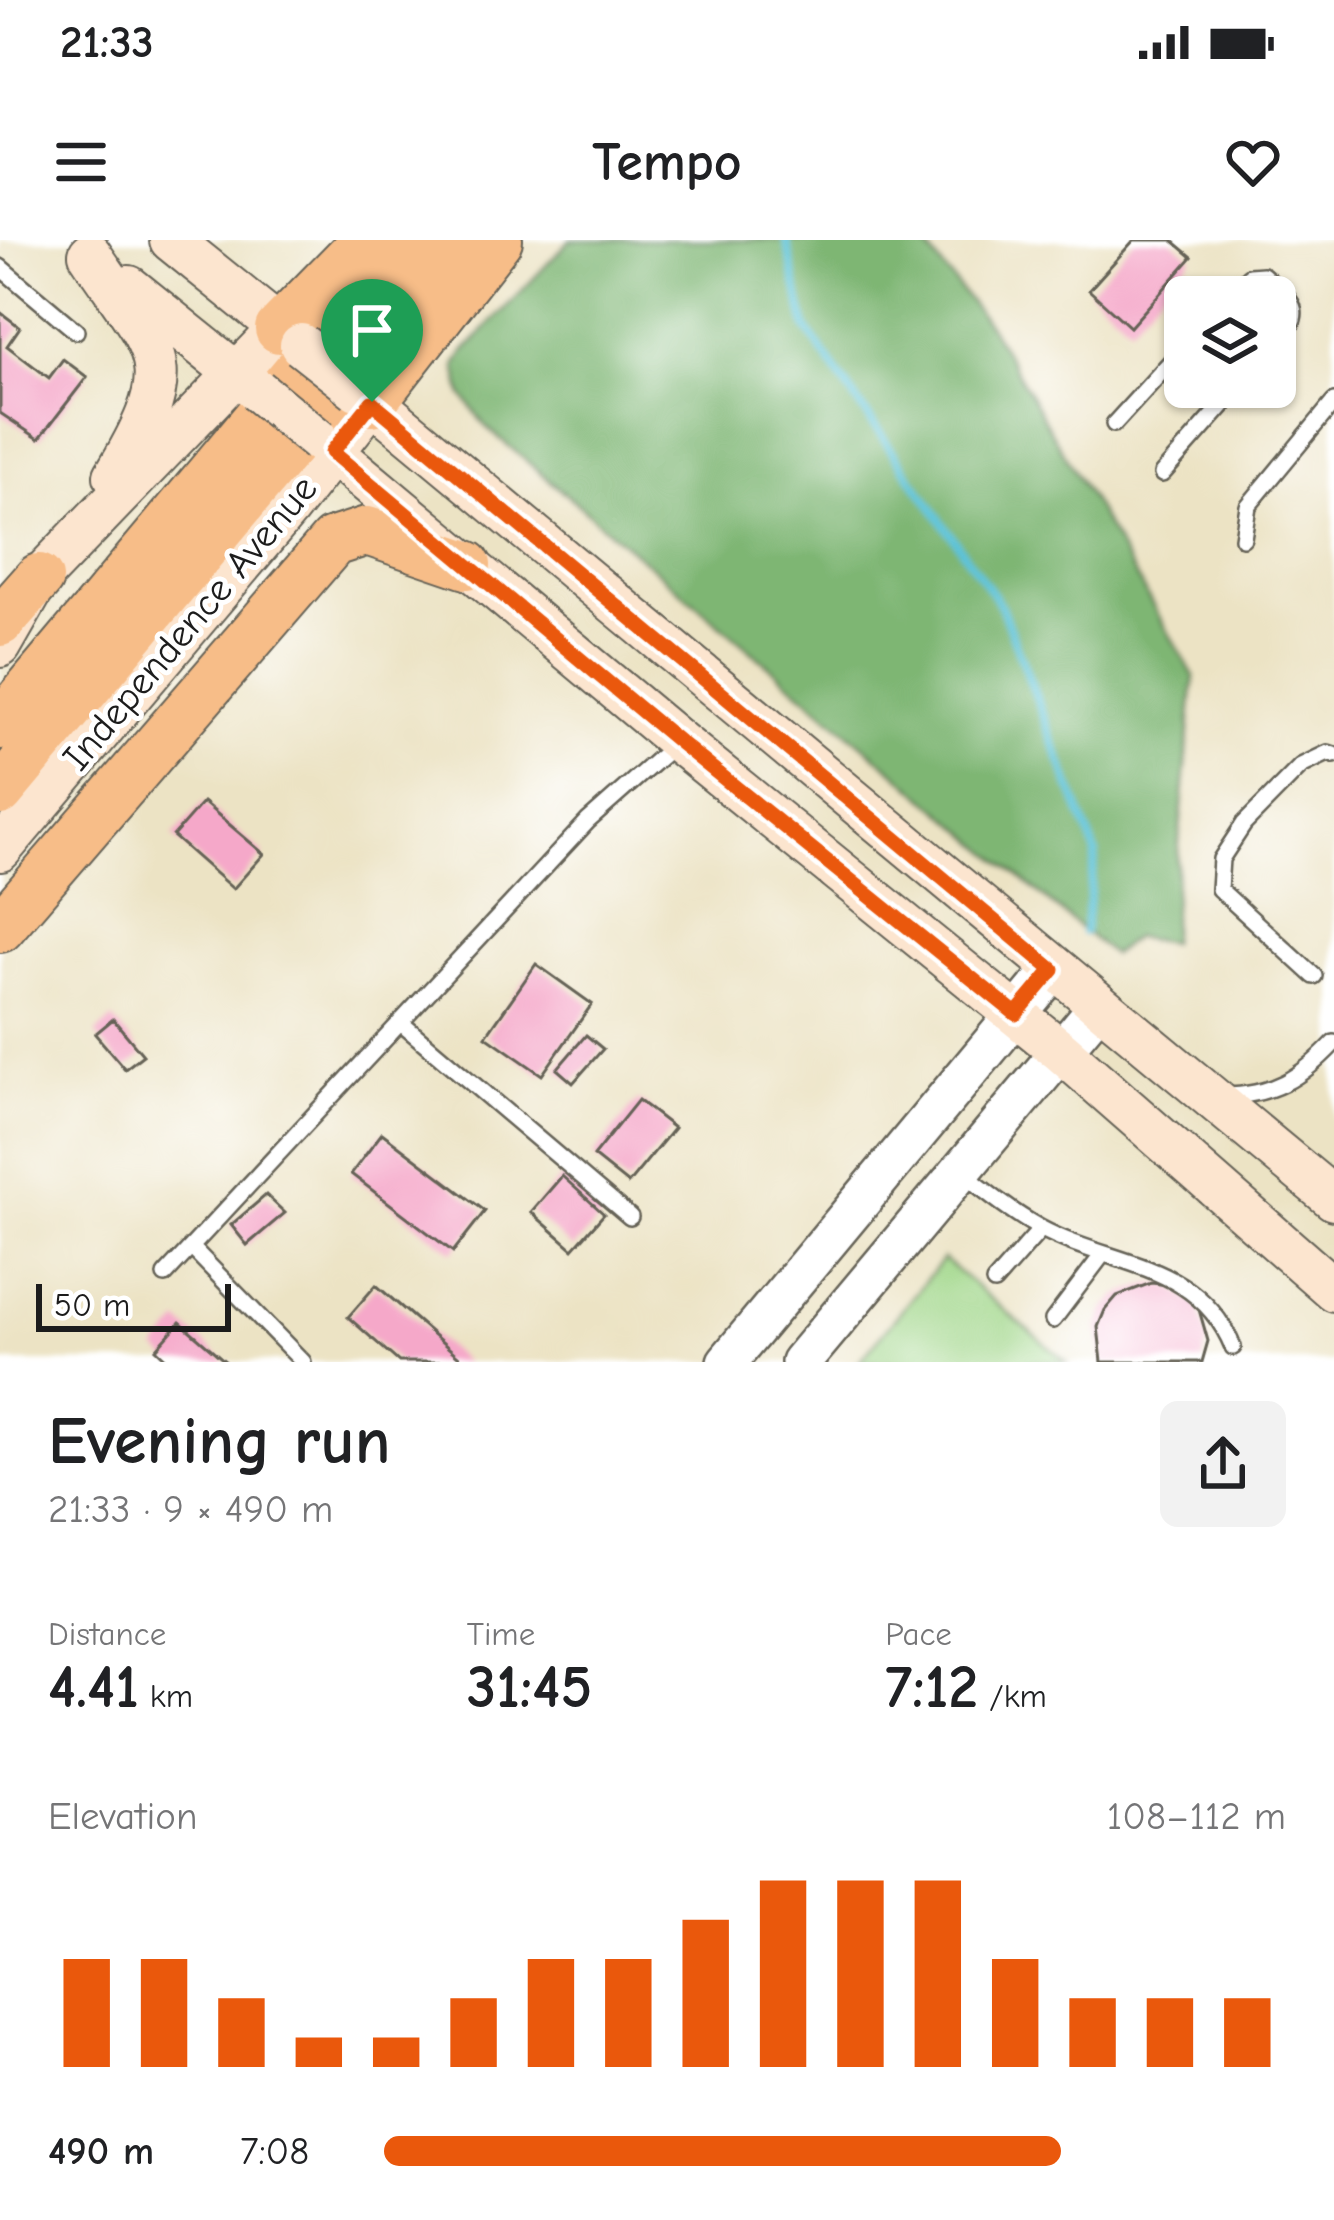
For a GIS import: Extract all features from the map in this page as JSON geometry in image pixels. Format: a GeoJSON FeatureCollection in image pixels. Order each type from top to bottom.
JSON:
{"type":"FeatureCollection","features":[{"type":"Feature","properties":{"kind":"main road"},"geometry":{"type":"LineString","coordinates":[[171,240],[1334,1199]]}},
{"type":"Feature","properties":{"kind":"main road"},"geometry":{"type":"LineString","coordinates":[[0,622],[79,532],[247,383],[290,337],[366,240]]}},
{"type":"Feature","properties":{"kind":"main road","name":"Independence Avenue"},"geometry":{"type":"LineString","coordinates":[[0,725],[407,240]]}},
{"type":"Feature","properties":{"kind":"main road","name":"Independence Avenue"},"geometry":{"type":"LineString","coordinates":[[0,791],[462,240]]}},
{"type":"Feature","properties":{"kind":"main road"},"geometry":{"type":"LineString","coordinates":[[364,396],[498,240]]}},
{"type":"Feature","properties":{"kind":"main road"},"geometry":{"type":"LineString","coordinates":[[81,247],[1016,1014],[1334,1290]]}},
{"type":"Feature","properties":{"kind":"main road"},"geometry":{"type":"LineString","coordinates":[[79,532],[141,433],[157,380],[151,343],[141,325],[81,247]]}},
{"type":"Feature","properties":{"kind":"main road","name":"Independence Avenue"},"geometry":{"type":"LineString","coordinates":[[0,850],[364,396]]}},
{"type":"Feature","properties":{"kind":"main road"},"geometry":{"type":"LineString","coordinates":[[0,928],[333,542],[367,531],[467,565]]}},
{"type":"Feature","properties":{"kind":"main road"},"geometry":{"type":"LineString","coordinates":[[0,646],[39,578]]}},
{"type":"Feature","properties":{"kind":"street"},"geometry":{"type":"LineString","coordinates":[[727,1362],[1053,970]]}},
{"type":"Feature","properties":{"kind":"street"},"geometry":{"type":"LineString","coordinates":[[801,1362],[1098,1007]]}},
{"type":"Feature","properties":{"kind":"lane"},"geometry":{"type":"LineString","coordinates":[[0,267],[76,331]]}},
{"type":"Feature","properties":{"kind":"lane"},"geometry":{"type":"LineString","coordinates":[[1114,424],[1164,369]]}},
{"type":"Feature","properties":{"kind":"lane"},"geometry":{"type":"LineString","coordinates":[[1243,538],[1248,506],[1334,402]]}},
{"type":"Feature","properties":{"kind":"lane"},"geometry":{"type":"LineString","coordinates":[[1162,473],[1220,408]]}},
{"type":"Feature","properties":{"kind":"lane"},"geometry":{"type":"LineString","coordinates":[[165,1275],[588,821],[678,741]]}},
{"type":"Feature","properties":{"kind":"lane"},"geometry":{"type":"LineString","coordinates":[[1314,976],[1219,890],[1221,859],[1244,824],[1301,766],[1328,753],[1334,755]]}},
{"type":"Feature","properties":{"kind":"lane"},"geometry":{"type":"LineString","coordinates":[[401,1023],[630,1217]]}},
{"type":"Feature","properties":{"kind":"lane"},"geometry":{"type":"LineString","coordinates":[[1208,1095],[1250,1096],[1284,1086],[1334,1042]]}},
{"type":"Feature","properties":{"kind":"lane"},"geometry":{"type":"LineString","coordinates":[[961,1171],[1041,1229],[1124,1263],[1144,1264],[1207,1302],[1222,1319],[1233,1347]]}},
{"type":"Feature","properties":{"kind":"lane"},"geometry":{"type":"LineString","coordinates":[[994,1282],[1041,1229]]}},
{"type":"Feature","properties":{"kind":"lane"},"geometry":{"type":"LineString","coordinates":[[193,1249],[303,1362]]}},
{"type":"Feature","properties":{"kind":"lane"},"geometry":{"type":"LineString","coordinates":[[1052,1320],[1103,1254]]}},
{"type":"Feature","properties":{"kind":"green space"},"geometry":{"type":"Polygon","coordinates":[[[570,240],[921,240],[990,327],[1194,676],[1170,943],[1134,937],[1112,955],[485,426],[462,394],[456,366],[570,240]]]}},
{"type":"Feature","properties":{"kind":"green space"},"geometry":{"type":"Polygon","coordinates":[[[943,1259],[1067,1362],[859,1362],[943,1259]]]}},
{"type":"Feature","properties":{"kind":"building"},"geometry":{"type":"Polygon","coordinates":[[[1134,240],[1172,240],[1192,257],[1175,276],[1164,276],[1164,289],[1130,327],[1089,290],[1134,240]]]}},
{"type":"Feature","properties":{"kind":"building"},"geometry":{"type":"Polygon","coordinates":[[[0,312],[20,327],[7,346],[49,378],[63,359],[87,377],[39,439],[0,413],[0,312]]]}},
{"type":"Feature","properties":{"kind":"building"},"geometry":{"type":"Polygon","coordinates":[[[203,802],[264,854],[233,889],[173,836],[203,802]]]}},
{"type":"Feature","properties":{"kind":"building"},"geometry":{"type":"Polygon","coordinates":[[[536,964],[592,1004],[542,1075],[486,1036],[536,964]]]}},
{"type":"Feature","properties":{"kind":"building"},"geometry":{"type":"Polygon","coordinates":[[[113,1019],[143,1055],[125,1069],[95,1034],[113,1019]]]}},
{"type":"Feature","properties":{"kind":"building"},"geometry":{"type":"Polygon","coordinates":[[[586,1035],[603,1049],[573,1083],[557,1069],[586,1035]]]}},
{"type":"Feature","properties":{"kind":"building"},"geometry":{"type":"Polygon","coordinates":[[[638,1100],[674,1128],[628,1184],[593,1156],[638,1100]]]}},
{"type":"Feature","properties":{"kind":"building"},"geometry":{"type":"Polygon","coordinates":[[[382,1133],[485,1211],[453,1252],[351,1174],[382,1133]]]}},
{"type":"Feature","properties":{"kind":"building"},"geometry":{"type":"Polygon","coordinates":[[[562,1176],[604,1214],[573,1249],[531,1212],[562,1176]]]}},
{"type":"Feature","properties":{"kind":"building"},"geometry":{"type":"Polygon","coordinates":[[[266,1195],[285,1213],[247,1245],[231,1225],[266,1195]]]}},
{"type":"Feature","properties":{"kind":"building"},"geometry":{"type":"Polygon","coordinates":[[[1151,1283],[1169,1285],[1198,1306],[1208,1341],[1202,1362],[1102,1362],[1098,1327],[1105,1310],[1117,1296],[1151,1283]]]}},
{"type":"Feature","properties":{"kind":"building"},"geometry":{"type":"Polygon","coordinates":[[[376,1285],[465,1362],[399,1362],[348,1317],[376,1285]]]}},
{"type":"Feature","properties":{"kind":"building"},"geometry":{"type":"Polygon","coordinates":[[[180,1322],[226,1362],[170,1362],[156,1349],[180,1322]]]}},
{"type":"Feature","properties":{"kind":"waterway"},"geometry":{"type":"LineString","coordinates":[[786,240],[806,328],[1001,606],[1096,853],[1084,932]]}},
{"type":"Feature","properties":{"kind":"route"},"geometry":{"type":"LineString","coordinates":[[372,402],[1053,970],[1016,1014],[678,741],[332,452],[372,402]]}}]}
